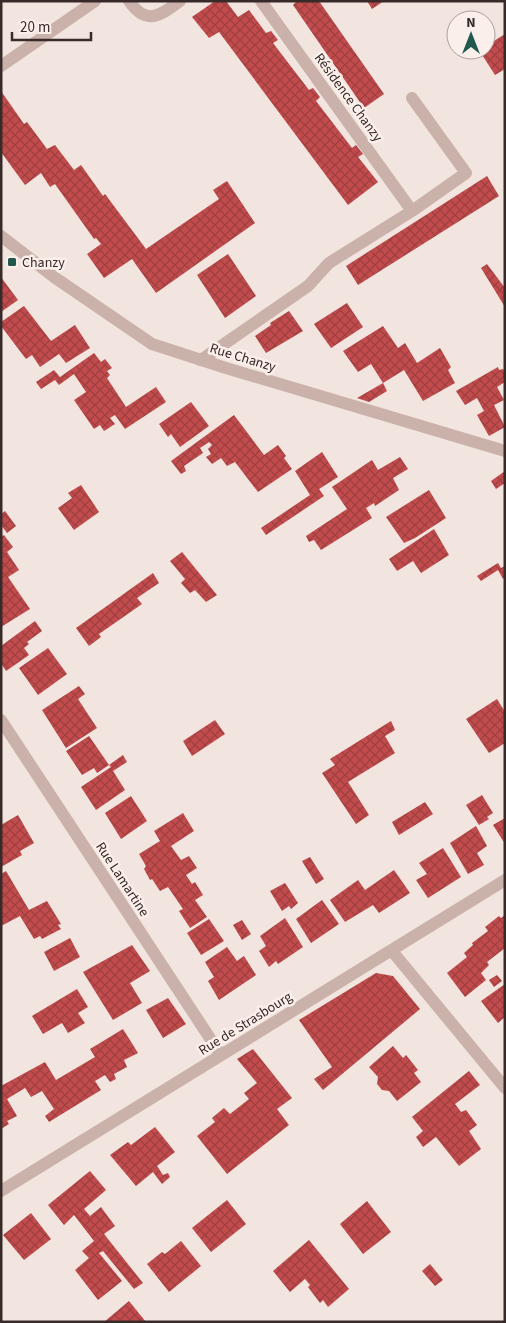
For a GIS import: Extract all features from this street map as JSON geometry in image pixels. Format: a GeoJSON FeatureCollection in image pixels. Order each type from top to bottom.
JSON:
{"type":"FeatureCollection","features":[{"type":"Feature","properties":{"kind":"street"},"geometry":{"type":"LineString","coordinates":[[1,66],[95,1]]}},
{"type":"Feature","properties":{"kind":"street"},"geometry":{"type":"LineString","coordinates":[[129,1],[135,11],[151,16],[162,14],[180,1]]}},
{"type":"Feature","properties":{"kind":"street","name":"Résidence Chanzy"},"geometry":{"type":"LineString","coordinates":[[261,1],[412,211]]}},
{"type":"Feature","properties":{"kind":"street"},"geometry":{"type":"LineString","coordinates":[[201,360],[308,286],[329,263],[412,211],[466,173],[412,98]]}},
{"type":"Feature","properties":{"kind":"street","name":"Rue Chanzy"},"geometry":{"type":"LineString","coordinates":[[1,236],[54,277],[152,344],[505,451]]}},
{"type":"Feature","properties":{"kind":"street","name":"Rue Lamartine"},"geometry":{"type":"LineString","coordinates":[[1,720],[221,1055]]}},
{"type":"Feature","properties":{"kind":"street","name":"Rue de Strasbourg"},"geometry":{"type":"LineString","coordinates":[[1,1191],[505,880]]}},
{"type":"Feature","properties":{"kind":"street"},"geometry":{"type":"LineString","coordinates":[[392,951],[505,1088]]}},
{"type":"Feature","properties":{"kind":"building"},"geometry":{"type":"Polygon","coordinates":[[[215,1],[226,1],[238,17],[249,10],[266,33],[271,31],[278,40],[273,43],[309,90],[313,88],[320,97],[316,101],[352,148],[356,145],[363,154],[358,157],[378,182],[348,205],[219,32],[209,38],[192,17],[215,1]]]}},
{"type":"Feature","properties":{"kind":"building"},"geometry":{"type":"Polygon","coordinates":[[[297,1],[319,1],[384,94],[364,108],[293,5],[297,1]]]}},
{"type":"Feature","properties":{"kind":"building"},"geometry":{"type":"Polygon","coordinates":[[[367,1],[384,1],[372,9],[367,1]]]}},
{"type":"Feature","properties":{"kind":"building"},"geometry":{"type":"Polygon","coordinates":[[[505,34],[505,69],[495,75],[485,60],[496,60],[496,40],[505,34]]]}},
{"type":"Feature","properties":{"kind":"building"},"geometry":{"type":"Polygon","coordinates":[[[1,91],[24,124],[27,122],[47,149],[55,145],[74,170],[81,165],[103,196],[105,194],[146,249],[219,199],[213,190],[227,181],[255,223],[156,293],[132,259],[104,278],[87,254],[101,244],[96,238],[94,239],[55,184],[50,187],[41,173],[25,185],[1,152],[1,91]]]}},
{"type":"Feature","properties":{"kind":"building"},"geometry":{"type":"Polygon","coordinates":[[[487,176],[499,196],[358,285],[346,266],[487,176]]]}},
{"type":"Feature","properties":{"kind":"building"},"geometry":{"type":"Polygon","coordinates":[[[228,254],[256,296],[225,318],[197,275],[228,254]]]}},
{"type":"Feature","properties":{"kind":"building"},"geometry":{"type":"Polygon","coordinates":[[[487,264],[505,288],[505,307],[481,268],[487,264]]]}},
{"type":"Feature","properties":{"kind":"building"},"geometry":{"type":"Polygon","coordinates":[[[1,277],[18,300],[1,312],[1,277]]]}},
{"type":"Feature","properties":{"kind":"building"},"geometry":{"type":"Polygon","coordinates":[[[347,303],[363,327],[331,348],[314,324],[347,303]]]}},
{"type":"Feature","properties":{"kind":"building"},"geometry":{"type":"Polygon","coordinates":[[[24,306],[51,341],[75,325],[90,348],[66,363],[59,354],[40,367],[32,355],[26,359],[1,326],[1,322],[24,306]]]}},
{"type":"Feature","properties":{"kind":"building"},"geometry":{"type":"Polygon","coordinates":[[[289,311],[303,331],[266,353],[255,336],[271,325],[270,323],[289,311]]]}},
{"type":"Feature","properties":{"kind":"building"},"geometry":{"type":"Polygon","coordinates":[[[383,326],[398,348],[405,343],[417,363],[440,348],[451,367],[448,370],[455,383],[423,401],[404,370],[383,383],[371,364],[358,372],[343,351],[383,326]]]}},
{"type":"Feature","properties":{"kind":"building"},"geometry":{"type":"Polygon","coordinates":[[[94,353],[101,362],[105,359],[112,368],[107,371],[110,375],[107,378],[126,407],[156,387],[166,402],[125,429],[115,415],[110,418],[115,424],[104,431],[100,425],[94,429],[74,400],[86,392],[74,374],[59,385],[55,380],[41,389],[36,382],[54,370],[60,377],[94,353]]]}},
{"type":"Feature","properties":{"kind":"building"},"geometry":{"type":"Polygon","coordinates":[[[498,367],[499,370],[503,369],[505,372],[505,382],[497,387],[504,400],[494,405],[505,427],[489,436],[477,415],[484,411],[477,398],[465,405],[456,391],[498,367]]]}},
{"type":"Feature","properties":{"kind":"building"},"geometry":{"type":"Polygon","coordinates":[[[383,383],[387,391],[369,402],[357,398],[383,383]]]}},
{"type":"Feature","properties":{"kind":"building"},"geometry":{"type":"Polygon","coordinates":[[[191,402],[209,426],[180,447],[171,434],[168,437],[159,424],[191,402]]]}},
{"type":"Feature","properties":{"kind":"building"},"geometry":{"type":"Polygon","coordinates":[[[234,415],[264,455],[278,445],[292,469],[258,492],[235,462],[227,466],[221,458],[212,464],[206,457],[211,454],[208,449],[212,445],[209,442],[200,448],[203,453],[184,466],[186,471],[181,474],[171,461],[234,415]]]}},
{"type":"Feature","properties":{"kind":"building"},"geometry":{"type":"Polygon","coordinates":[[[322,452],[338,477],[319,489],[324,496],[266,535],[261,528],[310,495],[295,471],[322,452]]]}},
{"type":"Feature","properties":{"kind":"building"},"geometry":{"type":"Polygon","coordinates":[[[400,457],[408,469],[393,478],[399,490],[375,506],[374,503],[366,508],[372,518],[321,550],[314,540],[309,542],[306,536],[347,509],[332,487],[372,460],[378,470],[400,457]]]}},
{"type":"Feature","properties":{"kind":"building"},"geometry":{"type":"Polygon","coordinates":[[[505,471],[505,483],[496,489],[491,481],[505,471]]]}},
{"type":"Feature","properties":{"kind":"building"},"geometry":{"type":"Polygon","coordinates":[[[81,485],[99,512],[74,530],[58,508],[72,498],[68,493],[81,485]]]}},
{"type":"Feature","properties":{"kind":"building"},"geometry":{"type":"Polygon","coordinates":[[[429,490],[446,518],[404,543],[386,517],[429,490]]]}},
{"type":"Feature","properties":{"kind":"building"},"geometry":{"type":"Polygon","coordinates":[[[5,511],[16,526],[7,533],[1,525],[1,514],[5,511]]]}},
{"type":"Feature","properties":{"kind":"building"},"geometry":{"type":"Polygon","coordinates":[[[434,529],[449,555],[421,573],[413,561],[397,571],[389,559],[434,529]]]}},
{"type":"Feature","properties":{"kind":"building"},"geometry":{"type":"Polygon","coordinates":[[[4,535],[13,547],[7,552],[19,570],[8,577],[30,609],[1,627],[1,537],[4,535]]]}},
{"type":"Feature","properties":{"kind":"building"},"geometry":{"type":"Polygon","coordinates":[[[182,552],[217,595],[206,602],[195,590],[190,593],[181,583],[185,579],[170,561],[182,552]]]}},
{"type":"Feature","properties":{"kind":"building"},"geometry":{"type":"Polygon","coordinates":[[[498,563],[501,568],[505,566],[505,577],[503,579],[498,570],[481,581],[477,576],[498,563]]]}},
{"type":"Feature","properties":{"kind":"building"},"geometry":{"type":"Polygon","coordinates":[[[153,573],[159,583],[137,598],[142,604],[99,634],[101,637],[89,646],[76,628],[153,573]]]}},
{"type":"Feature","properties":{"kind":"building"},"geometry":{"type":"Polygon","coordinates":[[[35,621],[42,631],[27,642],[29,644],[24,648],[29,655],[6,671],[1,663],[1,646],[35,621]]]}},
{"type":"Feature","properties":{"kind":"building"},"geometry":{"type":"Polygon","coordinates":[[[48,648],[67,674],[38,695],[19,668],[48,648]]]}},
{"type":"Feature","properties":{"kind":"building"},"geometry":{"type":"Polygon","coordinates":[[[79,686],[85,694],[78,699],[97,728],[66,748],[42,710],[79,686]]]}},
{"type":"Feature","properties":{"kind":"building"},"geometry":{"type":"Polygon","coordinates":[[[497,699],[505,712],[505,743],[489,753],[466,719],[497,699]]]}},
{"type":"Feature","properties":{"kind":"building"},"geometry":{"type":"Polygon","coordinates":[[[215,720],[225,734],[192,756],[183,741],[215,720]]]}},
{"type":"Feature","properties":{"kind":"building"},"geometry":{"type":"Polygon","coordinates":[[[391,721],[395,730],[385,736],[395,753],[348,782],[369,815],[356,824],[322,773],[335,765],[330,759],[391,721]]]}},
{"type":"Feature","properties":{"kind":"building"},"geometry":{"type":"Polygon","coordinates":[[[89,736],[109,765],[97,773],[94,768],[82,775],[66,751],[89,736]]]}},
{"type":"Feature","properties":{"kind":"building"},"geometry":{"type":"Polygon","coordinates":[[[123,755],[127,762],[113,771],[125,790],[96,810],[81,787],[111,767],[109,765],[123,755]]]}},
{"type":"Feature","properties":{"kind":"building"},"geometry":{"type":"Polygon","coordinates":[[[482,795],[493,813],[487,817],[489,819],[479,825],[466,805],[482,795]]]}},
{"type":"Feature","properties":{"kind":"building"},"geometry":{"type":"Polygon","coordinates":[[[131,796],[147,821],[121,839],[105,813],[131,796]]]}},
{"type":"Feature","properties":{"kind":"building"},"geometry":{"type":"Polygon","coordinates":[[[425,802],[433,814],[399,835],[392,822],[425,802]]]}},
{"type":"Feature","properties":{"kind":"building"},"geometry":{"type":"Polygon","coordinates":[[[183,813],[194,831],[171,846],[181,860],[189,856],[197,868],[186,875],[192,884],[195,882],[203,895],[195,900],[207,917],[190,928],[179,911],[183,909],[168,887],[160,891],[152,879],[150,880],[144,869],[146,866],[139,854],[160,841],[154,831],[183,813]]]}},
{"type":"Feature","properties":{"kind":"building"},"geometry":{"type":"Polygon","coordinates":[[[18,815],[34,843],[20,851],[22,855],[1,867],[1,825],[18,815]]]}},
{"type":"Feature","properties":{"kind":"building"},"geometry":{"type":"Polygon","coordinates":[[[505,818],[505,844],[493,825],[505,818]]]}},
{"type":"Feature","properties":{"kind":"building"},"geometry":{"type":"Polygon","coordinates":[[[476,826],[487,846],[477,853],[484,865],[468,874],[450,843],[476,826]]]}},
{"type":"Feature","properties":{"kind":"building"},"geometry":{"type":"Polygon","coordinates":[[[443,848],[461,877],[428,898],[416,880],[427,874],[419,863],[443,848]]]}},
{"type":"Feature","properties":{"kind":"building"},"geometry":{"type":"Polygon","coordinates":[[[310,857],[324,879],[316,884],[302,861],[310,857]]]}},
{"type":"Feature","properties":{"kind":"building"},"geometry":{"type":"Polygon","coordinates":[[[394,870],[410,893],[379,913],[373,905],[345,922],[330,900],[358,880],[365,890],[394,870]]]}},
{"type":"Feature","properties":{"kind":"building"},"geometry":{"type":"Polygon","coordinates":[[[6,871],[29,910],[47,901],[61,924],[58,925],[61,929],[42,939],[40,936],[34,939],[20,916],[1,926],[1,874],[6,871]]]}},
{"type":"Feature","properties":{"kind":"building"},"geometry":{"type":"Polygon","coordinates":[[[285,883],[298,903],[291,909],[289,906],[282,911],[270,891],[285,883]]]}},
{"type":"Feature","properties":{"kind":"building"},"geometry":{"type":"Polygon","coordinates":[[[322,900],[339,924],[311,943],[296,919],[322,900]]]}},
{"type":"Feature","properties":{"kind":"building"},"geometry":{"type":"Polygon","coordinates":[[[505,915],[505,948],[487,962],[489,965],[481,973],[486,980],[465,997],[447,973],[467,957],[464,953],[473,945],[472,943],[488,931],[485,927],[499,916],[501,918],[505,915]]]}},
{"type":"Feature","properties":{"kind":"building"},"geometry":{"type":"Polygon","coordinates":[[[285,918],[303,947],[278,964],[276,961],[269,967],[259,951],[266,946],[260,936],[285,918]]]}},
{"type":"Feature","properties":{"kind":"building"},"geometry":{"type":"Polygon","coordinates":[[[209,919],[224,941],[201,955],[187,933],[209,919]]]}},
{"type":"Feature","properties":{"kind":"building"},"geometry":{"type":"Polygon","coordinates":[[[242,920],[251,934],[242,940],[233,925],[242,920]]]}},
{"type":"Feature","properties":{"kind":"building"},"geometry":{"type":"Polygon","coordinates":[[[70,938],[80,957],[54,971],[44,952],[70,938]]]}},
{"type":"Feature","properties":{"kind":"building"},"geometry":{"type":"Polygon","coordinates":[[[132,945],[150,971],[130,983],[142,1003],[113,1020],[83,972],[132,945]]]}},
{"type":"Feature","properties":{"kind":"building"},"geometry":{"type":"Polygon","coordinates":[[[227,947],[237,961],[244,956],[256,975],[219,1000],[208,981],[214,977],[205,962],[227,947]]]}},
{"type":"Feature","properties":{"kind":"building"},"geometry":{"type":"Polygon","coordinates":[[[376,973],[393,976],[420,1009],[323,1090],[314,1079],[332,1067],[299,1020],[376,973]]]}},
{"type":"Feature","properties":{"kind":"building"},"geometry":{"type":"Polygon","coordinates":[[[497,975],[502,981],[494,987],[489,980],[497,975]]]}},
{"type":"Feature","properties":{"kind":"building"},"geometry":{"type":"Polygon","coordinates":[[[505,984],[505,1017],[498,1023],[481,1001],[505,984]]]}},
{"type":"Feature","properties":{"kind":"building"},"geometry":{"type":"Polygon","coordinates":[[[77,989],[88,1007],[78,1013],[85,1023],[68,1033],[62,1023],[43,1034],[32,1016],[77,989]]]}},
{"type":"Feature","properties":{"kind":"building"},"geometry":{"type":"Polygon","coordinates":[[[168,998],[186,1024],[163,1038],[146,1010],[168,998]]]}},
{"type":"Feature","properties":{"kind":"building"},"geometry":{"type":"Polygon","coordinates":[[[123,1029],[138,1053],[124,1060],[127,1067],[114,1074],[116,1079],[110,1082],[105,1075],[95,1081],[101,1090],[49,1122],[45,1116],[54,1109],[42,1091],[31,1097],[25,1088],[7,1099],[17,1116],[7,1121],[9,1124],[1,1129],[1,1086],[45,1062],[56,1080],[95,1057],[90,1049],[123,1029]]]}},
{"type":"Feature","properties":{"kind":"building"},"geometry":{"type":"Polygon","coordinates":[[[393,1046],[403,1058],[406,1055],[418,1070],[414,1073],[421,1082],[397,1101],[389,1091],[382,1090],[377,1084],[378,1077],[369,1067],[393,1046]]]}},
{"type":"Feature","properties":{"kind":"building"},"geometry":{"type":"Polygon","coordinates":[[[253,1049],[292,1098],[277,1109],[289,1125],[227,1174],[197,1136],[215,1122],[212,1118],[224,1108],[230,1114],[249,1099],[244,1093],[257,1083],[237,1059],[253,1049]]]}},
{"type":"Feature","properties":{"kind":"building"},"geometry":{"type":"Polygon","coordinates":[[[469,1071],[480,1085],[455,1104],[461,1112],[466,1110],[477,1125],[469,1131],[481,1149],[459,1166],[436,1137],[423,1147],[416,1137],[423,1131],[412,1117],[469,1071]]]}},
{"type":"Feature","properties":{"kind":"building"},"geometry":{"type":"Polygon","coordinates":[[[155,1127],[175,1152],[157,1166],[163,1175],[168,1173],[170,1177],[162,1184],[153,1172],[136,1186],[110,1155],[128,1142],[131,1145],[155,1127]]]}},
{"type":"Feature","properties":{"kind":"building"},"geometry":{"type":"Polygon","coordinates":[[[90,1171],[106,1190],[84,1209],[90,1216],[101,1207],[115,1226],[104,1234],[143,1283],[134,1289],[103,1251],[99,1253],[122,1281],[98,1300],[75,1270],[89,1258],[82,1251],[94,1241],[74,1215],[64,1225],[48,1205],[90,1171]]]}},
{"type":"Feature","properties":{"kind":"building"},"geometry":{"type":"Polygon","coordinates":[[[227,1200],[246,1224],[211,1252],[192,1228],[227,1200]]]}},
{"type":"Feature","properties":{"kind":"building"},"geometry":{"type":"Polygon","coordinates":[[[367,1201],[391,1232],[363,1254],[340,1224],[367,1201]]]}},
{"type":"Feature","properties":{"kind":"building"},"geometry":{"type":"Polygon","coordinates":[[[31,1213],[51,1239],[24,1260],[3,1235],[31,1213]]]}},
{"type":"Feature","properties":{"kind":"building"},"geometry":{"type":"Polygon","coordinates":[[[309,1240],[349,1289],[328,1307],[323,1300],[320,1303],[308,1287],[310,1285],[305,1279],[290,1292],[273,1271],[309,1240]]]}},
{"type":"Feature","properties":{"kind":"building"},"geometry":{"type":"Polygon","coordinates":[[[181,1241],[201,1266],[169,1292],[147,1264],[162,1252],[165,1254],[181,1241]]]}},
{"type":"Feature","properties":{"kind":"building"},"geometry":{"type":"Polygon","coordinates":[[[430,1264],[443,1280],[435,1286],[422,1271],[430,1264]]]}},
{"type":"Feature","properties":{"kind":"building"},"geometry":{"type":"Polygon","coordinates":[[[129,1301],[146,1322],[104,1322],[129,1301]]]}},
{"type":"Feature","properties":{"kind":"place","name":"Chanzy"},"geometry":{"type":"Point","coordinates":[12,262]}}]}
